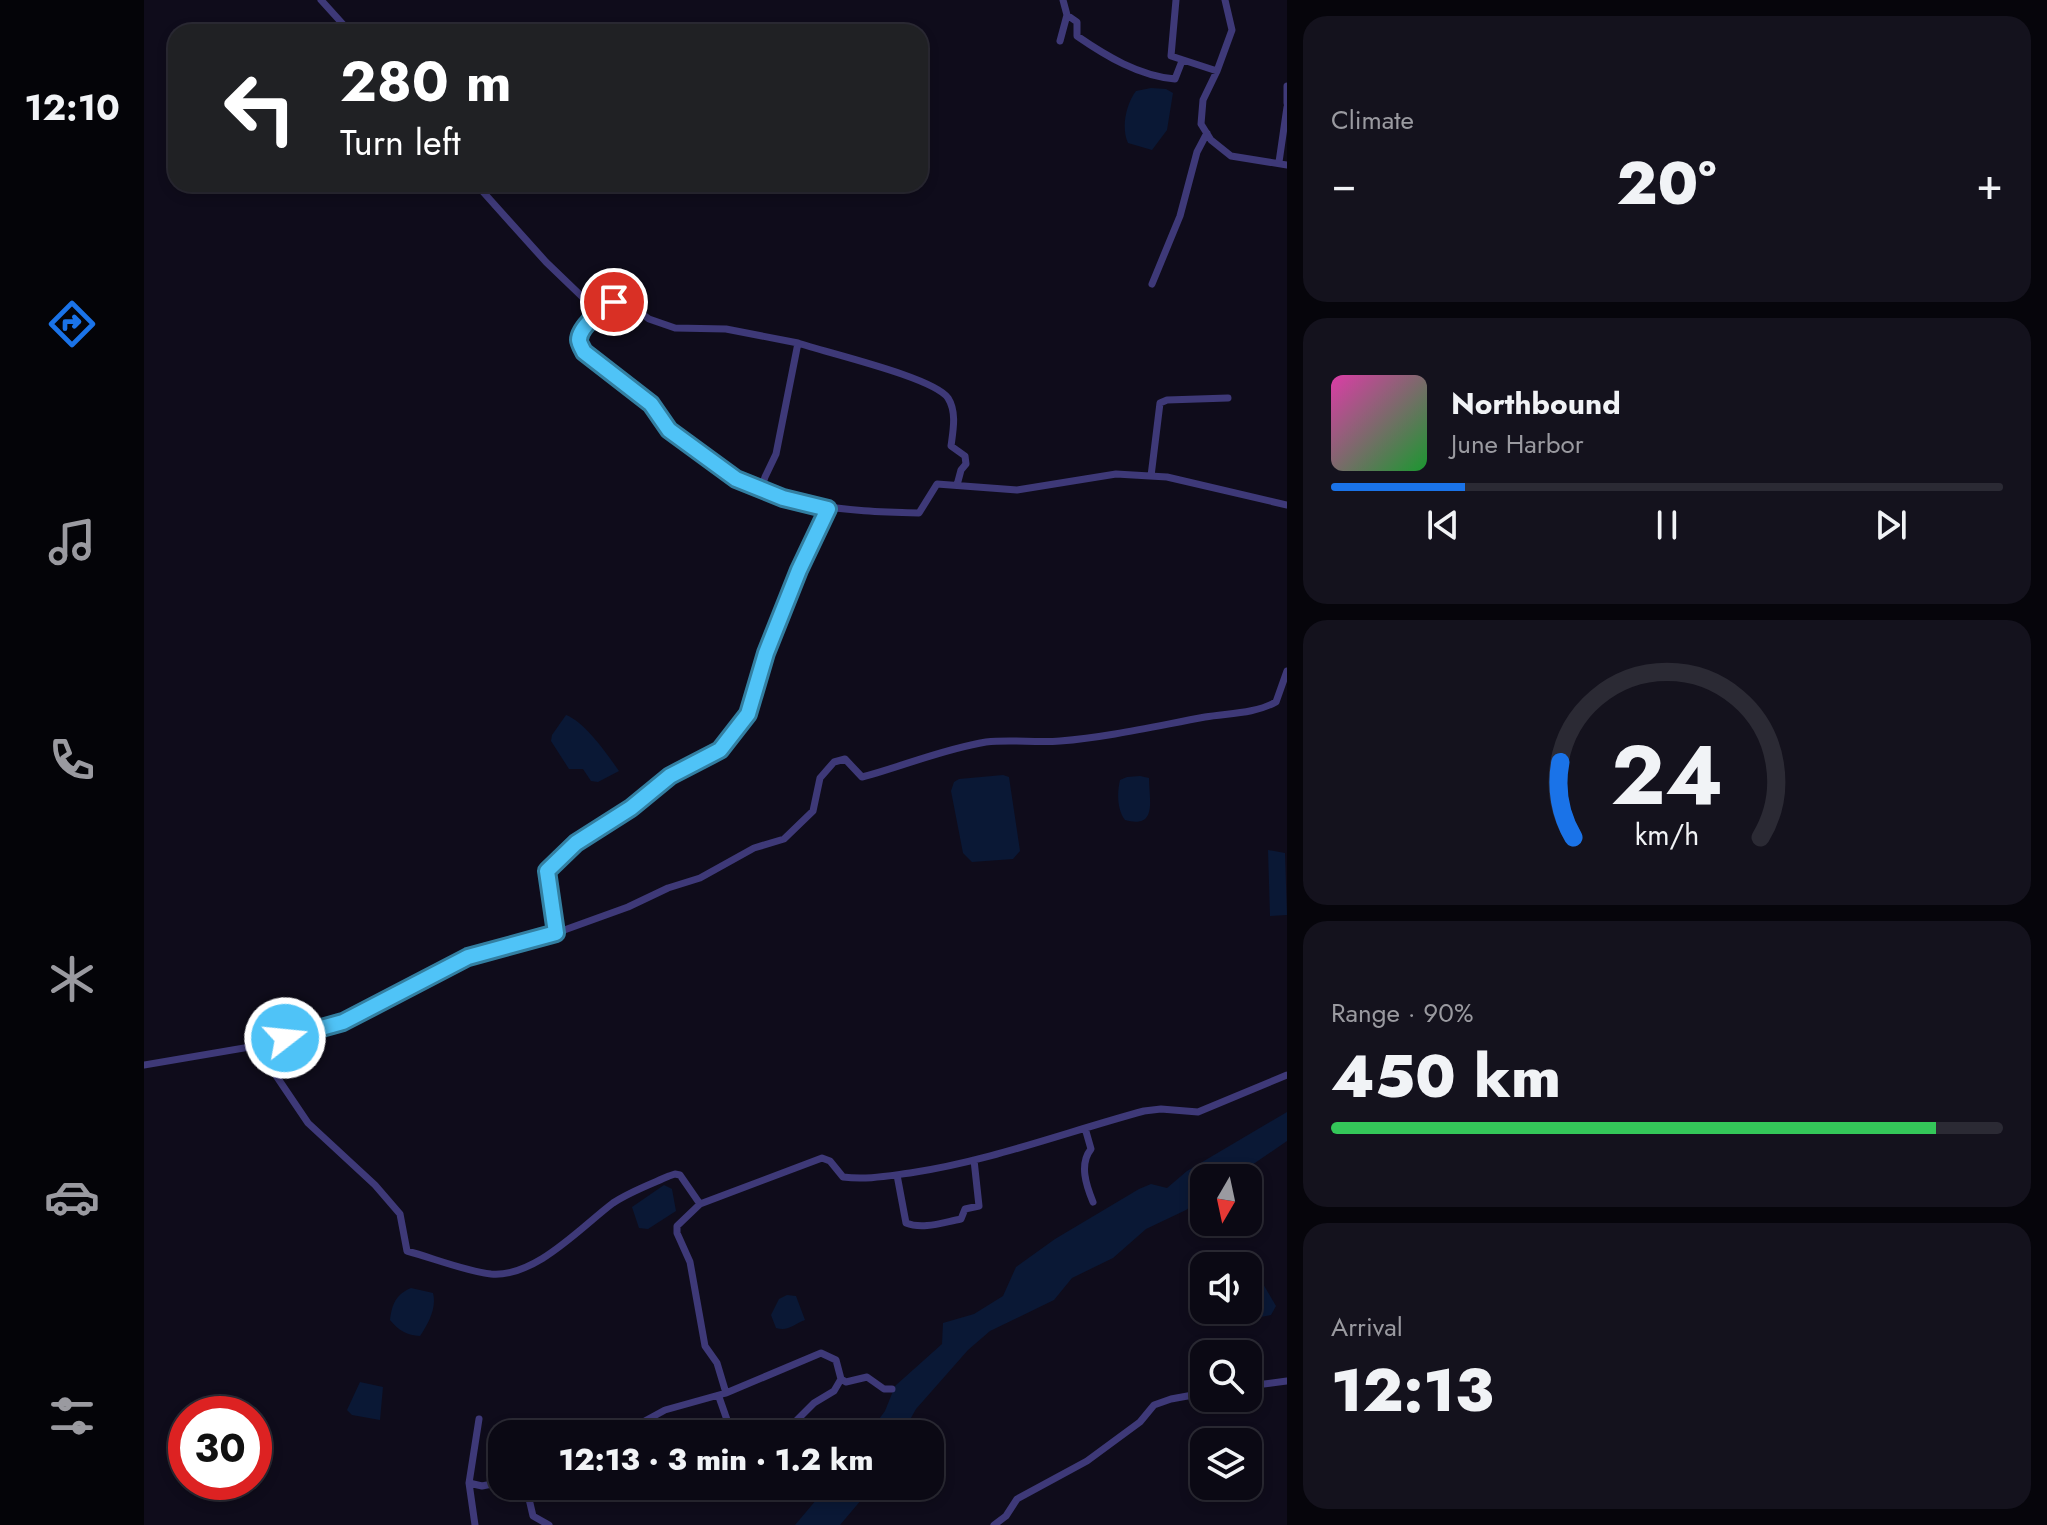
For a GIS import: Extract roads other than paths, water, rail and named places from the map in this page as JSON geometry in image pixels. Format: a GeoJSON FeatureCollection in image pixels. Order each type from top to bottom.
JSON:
{"type":"FeatureCollection","features":[{"type":"Feature","properties":{"kind":"street"},"geometry":{"type":"LineString","coordinates":[[321,0],[343,24]]}},
{"type":"Feature","properties":{"kind":"street"},"geometry":{"type":"LineString","coordinates":[[1060,41],[1067,15],[1063,0]]}},
{"type":"Feature","properties":{"kind":"street"},"geometry":{"type":"LineString","coordinates":[[1176,0],[1171,56],[1217,71]]}},
{"type":"Feature","properties":{"kind":"street"},"geometry":{"type":"LineString","coordinates":[[1225,0],[1232,30],[1203,100],[1201,124],[1207,133],[1231,156],[1283,164],[1287,86]]}},
{"type":"Feature","properties":{"kind":"street"},"geometry":{"type":"LineString","coordinates":[[1067,15],[1077,22],[1077,36],[1122,63],[1146,73],[1175,79],[1182,61]]}},
{"type":"Feature","properties":{"kind":"street"},"geometry":{"type":"LineString","coordinates":[[1152,284],[1180,216],[1197,152],[1207,133]]}},
{"type":"Feature","properties":{"kind":"street"},"geometry":{"type":"LineString","coordinates":[[483,192],[546,262],[598,312]]}},
{"type":"Feature","properties":{"kind":"street"},"geometry":{"type":"LineString","coordinates":[[957,485],[966,464],[965,456],[951,446],[954,419],[948,398],[938,390],[897,372],[798,343],[726,329],[675,328],[649,319],[626,302],[614,302],[598,312],[581,334],[579,341],[584,352],[643,397],[669,430],[700,455],[736,479],[761,490],[828,509],[919,513],[937,484],[1017,490],[1116,474],[1167,477],[1287,505]]}},
{"type":"Feature","properties":{"kind":"street"},"geometry":{"type":"LineString","coordinates":[[761,490],[776,454],[798,343]]}},
{"type":"Feature","properties":{"kind":"street"},"geometry":{"type":"LineString","coordinates":[[1151,476],[1160,403],[1167,400],[1228,398]]}},
{"type":"Feature","properties":{"kind":"street"},"geometry":{"type":"LineString","coordinates":[[556,933],[547,871],[576,843],[631,808],[670,776],[720,750],[748,714],[766,653],[799,570],[828,509]]}},
{"type":"Feature","properties":{"kind":"street"},"geometry":{"type":"LineString","coordinates":[[144,1065],[256,1046],[343,1022],[468,957],[556,933],[700,878],[754,848],[784,839],[813,811],[820,778],[834,762],[845,759],[862,777],[914,763],[933,753],[988,742],[1054,742],[1105,737],[1263,709],[1276,702],[1287,671]]}},
{"type":"Feature","properties":{"kind":"street"},"geometry":{"type":"LineString","coordinates":[[256,1046],[308,1123],[375,1185],[400,1214],[407,1251],[492,1274],[514,1271],[549,1254],[591,1224],[614,1202],[669,1176],[680,1175],[700,1204]]}},
{"type":"Feature","properties":{"kind":"street"},"geometry":{"type":"LineString","coordinates":[[729,1420],[717,1363],[705,1346],[690,1262],[677,1233],[677,1226],[700,1204],[822,1158],[830,1161],[843,1177],[862,1179],[897,1175],[974,1160],[1144,1111],[1198,1112],[1287,1075]]}},
{"type":"Feature","properties":{"kind":"street"},"geometry":{"type":"LineString","coordinates":[[1085,1128],[1091,1149],[1084,1163],[1087,1187],[1093,1202]]}},
{"type":"Feature","properties":{"kind":"street"},"geometry":{"type":"LineString","coordinates":[[897,1175],[906,1223],[921,1226],[937,1224],[961,1219],[965,1209],[979,1206],[974,1160]]}},
{"type":"Feature","properties":{"kind":"street"},"geometry":{"type":"LineString","coordinates":[[647,1420],[665,1410],[723,1395],[821,1353],[836,1360],[841,1379],[834,1391],[814,1403],[799,1420]]}},
{"type":"Feature","properties":{"kind":"street"},"geometry":{"type":"LineString","coordinates":[[841,1379],[846,1382],[867,1377],[884,1389],[892,1389]]}},
{"type":"Feature","properties":{"kind":"street"},"geometry":{"type":"LineString","coordinates":[[1262,1384],[1287,1381]]}},
{"type":"Feature","properties":{"kind":"street"},"geometry":{"type":"LineString","coordinates":[[994,1525],[1006,1516],[1017,1499],[1087,1461],[1140,1422],[1154,1405],[1190,1396]]}},
{"type":"Feature","properties":{"kind":"street"},"geometry":{"type":"LineString","coordinates":[[475,1525],[469,1483],[479,1419]]}},
{"type":"Feature","properties":{"kind":"street"},"geometry":{"type":"LineString","coordinates":[[469,1483],[488,1485]]}},
{"type":"Feature","properties":{"kind":"street"},"geometry":{"type":"LineString","coordinates":[[529,1500],[533,1516],[549,1525]]}},
{"type":"Feature","properties":{"kind":"water"},"geometry":{"type":"Polygon","coordinates":[[[1151,88],[1173,93],[1167,130],[1152,150],[1128,143],[1125,130],[1132,96],[1136,91],[1151,88]]]}},
{"type":"Feature","properties":{"kind":"water"},"geometry":{"type":"Polygon","coordinates":[[[566,715],[588,731],[619,771],[598,782],[591,781],[583,769],[569,769],[551,741],[566,715]]]}},
{"type":"Feature","properties":{"kind":"water"},"geometry":{"type":"Polygon","coordinates":[[[1003,775],[1009,777],[1020,851],[1013,859],[972,862],[963,853],[951,791],[954,782],[1003,775]]]}},
{"type":"Feature","properties":{"kind":"water"},"geometry":{"type":"Polygon","coordinates":[[[1140,776],[1149,778],[1149,811],[1143,820],[1125,820],[1118,801],[1120,780],[1140,776]]]}},
{"type":"Feature","properties":{"kind":"water"},"geometry":{"type":"Polygon","coordinates":[[[1268,850],[1285,853],[1287,915],[1270,916],[1268,850]]]}},
{"type":"Feature","properties":{"kind":"water"},"geometry":{"type":"Polygon","coordinates":[[[1287,1112],[1287,1141],[1253,1164],[1199,1164],[1287,1112]]]}},
{"type":"Feature","properties":{"kind":"water"},"geometry":{"type":"Polygon","coordinates":[[[1190,1169],[1190,1207],[1146,1229],[1113,1258],[1072,1278],[1054,1300],[990,1331],[968,1350],[910,1420],[878,1420],[895,1386],[942,1344],[943,1323],[974,1314],[1003,1296],[1016,1267],[1055,1239],[1139,1189],[1151,1184],[1167,1188],[1190,1169]]]}},
{"type":"Feature","properties":{"kind":"water"},"geometry":{"type":"Polygon","coordinates":[[[664,1185],[672,1189],[676,1211],[648,1229],[639,1228],[632,1207],[664,1185]]]}},
{"type":"Feature","properties":{"kind":"water"},"geometry":{"type":"Polygon","coordinates":[[[1262,1282],[1276,1306],[1271,1315],[1262,1317],[1262,1282]]]}},
{"type":"Feature","properties":{"kind":"water"},"geometry":{"type":"Polygon","coordinates":[[[411,1288],[433,1293],[433,1310],[420,1336],[404,1332],[390,1320],[395,1301],[411,1288]]]}},
{"type":"Feature","properties":{"kind":"water"},"geometry":{"type":"Polygon","coordinates":[[[787,1295],[796,1296],[805,1320],[788,1328],[776,1328],[771,1315],[779,1299],[787,1295]]]}},
{"type":"Feature","properties":{"kind":"water"},"geometry":{"type":"Polygon","coordinates":[[[360,1382],[383,1387],[380,1420],[352,1415],[347,1410],[360,1382]]]}},
{"type":"Feature","properties":{"kind":"water"},"geometry":{"type":"Polygon","coordinates":[[[816,1500],[861,1500],[840,1525],[795,1525],[816,1500]]]}}]}
